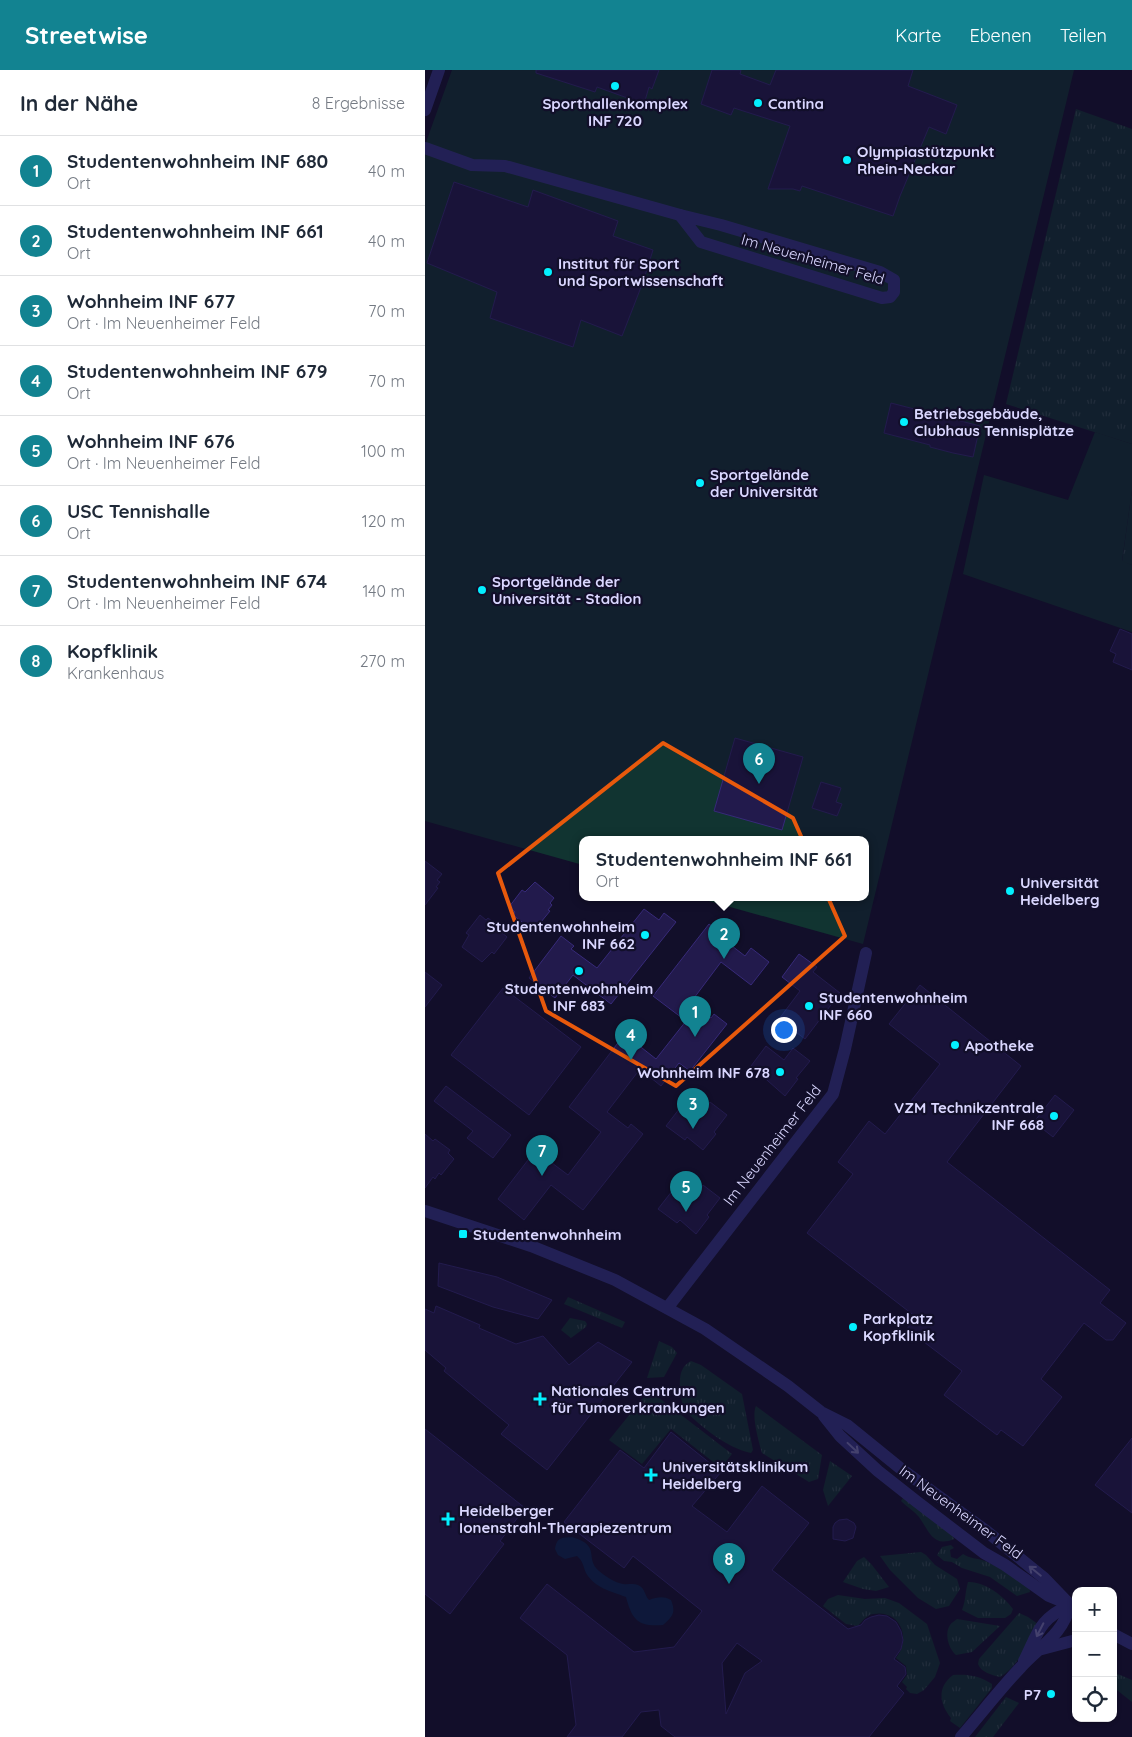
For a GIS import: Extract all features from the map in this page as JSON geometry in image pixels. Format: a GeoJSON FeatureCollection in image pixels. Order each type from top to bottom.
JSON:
{"type":"FeatureCollection","features":[{"type":"Feature","properties":{"kind":"street"},"geometry":{"type":"LineString","coordinates":[[425,110],[439,70]]}},
{"type":"Feature","properties":{"kind":"street","name":"Im Neuenheimer Feld"},"geometry":{"type":"LineString","coordinates":[[425,148],[472,165],[505,166],[721,225],[880,272],[894,280],[894,292],[889,297],[882,298],[701,242],[680,215]]}},
{"type":"Feature","properties":{"kind":"street","name":"Im Neuenheimer Feld"},"geometry":{"type":"LineString","coordinates":[[668,1307],[833,1094],[845,1049],[865,953]]}},
{"type":"Feature","properties":{"kind":"street","name":"Im Neuenheimer Feld"},"geometry":{"type":"LineString","coordinates":[[425,1211],[540,1250],[615,1280],[668,1307],[727,1342],[821,1412],[847,1425],[900,1468],[985,1530],[1044,1578],[1072,1606]]}},
{"type":"Feature","properties":{"kind":"street","name":"Im Neuenheimer Feld"},"geometry":{"type":"LineString","coordinates":[[821,1412],[840,1436],[878,1471],[984,1553],[1005,1565],[1049,1596],[1072,1607]]}},
{"type":"Feature","properties":{"kind":"street"},"geometry":{"type":"LineString","coordinates":[[1022,1665],[1043,1622],[1057,1611],[1072,1607]]}},
{"type":"Feature","properties":{"kind":"street"},"geometry":{"type":"LineString","coordinates":[[961,1737],[1022,1665],[1042,1649],[1072,1609]]}},
{"type":"Feature","properties":{"kind":"street"},"geometry":{"type":"LineString","coordinates":[[1117,1637],[1132,1644]]}},
{"type":"Feature","properties":{"kind":"street"},"geometry":{"type":"LineString","coordinates":[[1042,1649],[1072,1641]]}},
{"type":"Feature","properties":{"kind":"highlighted area"},"geometry":{"type":"Polygon","coordinates":[[[663,743],[793,818],[845,936],[676,1086],[546,1011],[498,873],[663,743]]]}},
{"type":"Feature","properties":{"kind":"green space","name":"Sportgelände der Universität"},"geometry":{"type":"Polygon","coordinates":[[[452,70],[1074,70],[863,944],[709,901],[869,901],[869,836],[579,836],[579,864],[425,821],[425,145],[452,70]]]}},
{"type":"Feature","properties":{"kind":"green space"},"geometry":{"type":"Polygon","coordinates":[[[1076,109],[1132,129],[1132,444],[1006,404],[1076,109]]]}},
{"type":"Feature","properties":{"kind":"green space"},"geometry":{"type":"Polygon","coordinates":[[[1095,432],[1132,444],[1132,490],[1122,561],[1132,565],[1132,632],[963,574],[984,475],[1068,500],[1095,432]]]}},
{"type":"Feature","properties":{"kind":"green space"},"geometry":{"type":"Polygon","coordinates":[[[1132,490],[1132,565],[1122,562],[1132,490]]]}},
{"type":"Feature","properties":{"kind":"green space"},"geometry":{"type":"Polygon","coordinates":[[[568,1297],[625,1322],[622,1328],[564,1304],[568,1297]]]}},
{"type":"Feature","properties":{"kind":"green space"},"geometry":{"type":"Polygon","coordinates":[[[570,1318],[585,1321],[587,1324],[586,1327],[571,1338],[561,1330],[570,1318]]]}},
{"type":"Feature","properties":{"kind":"green space"},"geometry":{"type":"Polygon","coordinates":[[[659,1341],[672,1347],[677,1353],[664,1377],[647,1378],[659,1341]]]}},
{"type":"Feature","properties":{"kind":"green space"},"geometry":{"type":"Polygon","coordinates":[[[691,1361],[701,1365],[742,1394],[753,1450],[751,1453],[723,1441],[683,1409],[680,1375],[682,1370],[691,1361]]]}},
{"type":"Feature","properties":{"kind":"green space"},"geometry":{"type":"Polygon","coordinates":[[[650,1391],[732,1454],[721,1468],[671,1429],[642,1464],[609,1440],[650,1391]]]}},
{"type":"Feature","properties":{"kind":"green space"},"geometry":{"type":"Polygon","coordinates":[[[756,1406],[822,1455],[818,1479],[809,1482],[762,1453],[754,1416],[756,1406]]]}},
{"type":"Feature","properties":{"kind":"green space"},"geometry":{"type":"Polygon","coordinates":[[[830,1461],[852,1476],[828,1506],[823,1490],[830,1461]]]}},
{"type":"Feature","properties":{"kind":"green space"},"geometry":{"type":"Polygon","coordinates":[[[903,1498],[953,1535],[954,1539],[941,1541],[932,1537],[919,1517],[901,1501],[903,1498]]]}},
{"type":"Feature","properties":{"kind":"green space"},"geometry":{"type":"Polygon","coordinates":[[[951,1545],[954,1548],[950,1550],[951,1557],[957,1559],[963,1554],[985,1561],[1002,1569],[1029,1587],[1030,1592],[1017,1596],[990,1577],[962,1568],[952,1562],[944,1561],[937,1555],[942,1547],[951,1545]]]}},
{"type":"Feature","properties":{"kind":"green space"},"geometry":{"type":"Polygon","coordinates":[[[921,1552],[935,1565],[957,1579],[960,1589],[949,1606],[936,1609],[918,1598],[890,1570],[880,1556],[921,1552]]]}},
{"type":"Feature","properties":{"kind":"green space"},"geometry":{"type":"Polygon","coordinates":[[[864,1557],[889,1587],[876,1591],[843,1582],[857,1561],[864,1557]]]}},
{"type":"Feature","properties":{"kind":"green space"},"geometry":{"type":"Polygon","coordinates":[[[968,1582],[981,1584],[999,1594],[1013,1609],[1011,1614],[1005,1618],[978,1618],[962,1610],[968,1582]]]}},
{"type":"Feature","properties":{"kind":"green space"},"geometry":{"type":"Polygon","coordinates":[[[838,1595],[865,1599],[885,1598],[899,1603],[927,1624],[940,1663],[935,1677],[924,1690],[917,1694],[910,1693],[902,1682],[907,1675],[906,1666],[896,1658],[901,1650],[903,1634],[896,1620],[890,1616],[873,1614],[863,1620],[858,1626],[846,1624],[823,1606],[828,1599],[838,1595]]]}},
{"type":"Feature","properties":{"kind":"green space"},"geometry":{"type":"Polygon","coordinates":[[[1019,1613],[1038,1624],[1027,1646],[1013,1667],[1000,1677],[987,1673],[979,1667],[979,1659],[1019,1613]]]}},
{"type":"Feature","properties":{"kind":"green space"},"geometry":{"type":"Polygon","coordinates":[[[957,1619],[1000,1626],[972,1652],[956,1655],[949,1645],[947,1633],[950,1625],[957,1619]]]}},
{"type":"Feature","properties":{"kind":"green space"},"geometry":{"type":"Polygon","coordinates":[[[1117,1674],[1132,1680],[1132,1702],[1117,1690],[1117,1674]]]}},
{"type":"Feature","properties":{"kind":"green space"},"geometry":{"type":"Polygon","coordinates":[[[953,1675],[974,1676],[992,1684],[992,1688],[960,1728],[950,1721],[951,1718],[944,1707],[941,1695],[944,1685],[953,1675]]]}},
{"type":"Feature","properties":{"kind":"green space"},"geometry":{"type":"Polygon","coordinates":[[[1006,1697],[1019,1703],[993,1737],[975,1737],[1006,1697]]]}},
{"type":"Feature","properties":{"kind":"water"},"geometry":{"type":"Polygon","coordinates":[[[572,1537],[587,1544],[595,1566],[613,1581],[638,1585],[649,1600],[660,1597],[671,1600],[673,1614],[669,1619],[663,1625],[642,1623],[634,1616],[626,1597],[603,1588],[594,1582],[586,1573],[582,1562],[577,1556],[565,1559],[558,1555],[555,1549],[558,1540],[572,1537]]]}},
{"type":"Feature","properties":{"kind":"building","name":"Sporthallenkomplex INF 720"},"geometry":{"type":"Polygon","coordinates":[[[536,70],[659,70],[652,89],[649,87],[644,104],[597,87],[595,92],[536,73],[536,70]]]}},
{"type":"Feature","properties":{"kind":"building","name":"Olympiastützpunkt Rhein-Neckar"},"geometry":{"type":"Polygon","coordinates":[[[712,70],[741,70],[740,74],[770,85],[776,70],[913,70],[908,86],[957,105],[946,134],[929,127],[893,216],[802,186],[800,191],[793,189],[768,189],[790,126],[734,108],[731,115],[701,104],[712,70]]]}},
{"type":"Feature","properties":{"kind":"building","name":"Institut für Sport und Sportwissenschaft"},"geometry":{"type":"Polygon","coordinates":[[[454,182],[528,207],[533,190],[618,221],[613,236],[653,250],[622,336],[581,320],[573,347],[490,318],[497,292],[427,263],[454,182]]]}},
{"type":"Feature","properties":{"kind":"building"},"geometry":{"type":"Polygon","coordinates":[[[891,403],[980,426],[973,457],[930,447],[930,445],[884,433],[891,403]]]}},
{"type":"Feature","properties":{"kind":"building"},"geometry":{"type":"Polygon","coordinates":[[[1120,629],[1132,634],[1132,670],[1113,662],[1116,654],[1110,651],[1120,629]]]}},
{"type":"Feature","properties":{"kind":"building"},"geometry":{"type":"Polygon","coordinates":[[[735,738],[803,757],[782,830],[714,811],[735,738]]]}},
{"type":"Feature","properties":{"kind":"building"},"geometry":{"type":"Polygon","coordinates":[[[821,782],[841,788],[836,802],[842,804],[837,816],[812,808],[821,782]]]}},
{"type":"Feature","properties":{"kind":"building"},"geometry":{"type":"Polygon","coordinates":[[[425,861],[442,874],[437,880],[440,882],[436,887],[438,888],[425,905],[425,861]]]}},
{"type":"Feature","properties":{"kind":"building"},"geometry":{"type":"Polygon","coordinates":[[[535,882],[554,898],[550,903],[552,905],[548,910],[550,911],[536,928],[530,923],[527,926],[513,915],[515,912],[509,907],[522,890],[525,892],[535,882]]]}},
{"type":"Feature","properties":{"kind":"building"},"geometry":{"type":"Polygon","coordinates":[[[644,909],[659,920],[664,913],[676,922],[611,1004],[573,975],[555,998],[529,978],[561,936],[574,946],[571,949],[597,968],[644,909]]]}},
{"type":"Feature","properties":{"kind":"building"},"geometry":{"type":"Polygon","coordinates":[[[480,915],[486,920],[488,918],[502,929],[500,931],[507,937],[494,954],[492,952],[482,962],[462,947],[469,935],[466,933],[480,915]]]}},
{"type":"Feature","properties":{"kind":"building"},"geometry":{"type":"Polygon","coordinates":[[[709,924],[721,933],[719,936],[745,956],[751,948],[769,962],[751,985],[721,962],[691,1002],[711,1018],[714,1014],[727,1024],[690,1071],[679,1063],[661,1086],[640,1069],[607,1112],[628,1128],[631,1124],[643,1134],[583,1210],[551,1185],[524,1220],[498,1199],[538,1147],[550,1156],[548,1160],[568,1175],[601,1132],[569,1107],[627,1031],[640,1040],[637,1044],[656,1059],[686,1021],[653,996],[709,924]]]}},
{"type":"Feature","properties":{"kind":"building","name":"Studentenwohnheim INF 660"},"geometry":{"type":"Polygon","coordinates":[[[799,954],[817,967],[813,972],[840,993],[805,1039],[779,1019],[800,991],[782,977],[799,954]]]}},
{"type":"Feature","properties":{"kind":"building"},"geometry":{"type":"Polygon","coordinates":[[[425,972],[442,985],[425,1007],[425,972]]]}},
{"type":"Feature","properties":{"kind":"building"},"geometry":{"type":"Polygon","coordinates":[[[920,985],[1021,1066],[947,1162],[1110,1290],[1100,1303],[1126,1323],[1113,1340],[1106,1340],[1084,1323],[1041,1379],[1062,1397],[1023,1446],[1001,1430],[997,1435],[944,1395],[962,1371],[907,1329],[916,1317],[807,1233],[853,1174],[838,1162],[869,1121],[885,1134],[940,1064],[889,1024],[920,985]]]}},
{"type":"Feature","properties":{"kind":"building"},"geometry":{"type":"Polygon","coordinates":[[[503,988],[581,1047],[529,1115],[451,1055],[503,988]]]}},
{"type":"Feature","properties":{"kind":"building","name":"Wohnheim INF 678"},"geometry":{"type":"Polygon","coordinates":[[[766,1046],[784,1060],[793,1048],[810,1061],[796,1078],[798,1079],[785,1096],[751,1066],[766,1046]]]}},
{"type":"Feature","properties":{"kind":"building"},"geometry":{"type":"Polygon","coordinates":[[[446,1086],[511,1135],[493,1158],[467,1138],[473,1131],[434,1101],[446,1086]]]}},
{"type":"Feature","properties":{"kind":"building","name":"VZM Technikzentrale INF 668"},"geometry":{"type":"Polygon","coordinates":[[[1055,1095],[1074,1110],[1053,1137],[1034,1122],[1055,1095]]]}},
{"type":"Feature","properties":{"kind":"building"},"geometry":{"type":"Polygon","coordinates":[[[710,1102],[727,1115],[714,1132],[716,1134],[703,1150],[687,1137],[685,1140],[666,1126],[683,1104],[699,1116],[710,1102]]]}},
{"type":"Feature","properties":{"kind":"building"},"geometry":{"type":"Polygon","coordinates":[[[425,1134],[433,1141],[435,1139],[450,1150],[448,1153],[454,1159],[441,1175],[439,1173],[435,1179],[433,1177],[425,1188],[425,1134]]]}},
{"type":"Feature","properties":{"kind":"building"},"geometry":{"type":"Polygon","coordinates":[[[703,1185],[720,1198],[696,1234],[680,1220],[677,1223],[658,1209],[676,1186],[693,1199],[703,1185]]]}},
{"type":"Feature","properties":{"kind":"building"},"geometry":{"type":"Polygon","coordinates":[[[439,1263],[497,1277],[552,1300],[538,1319],[493,1307],[438,1286],[439,1263]]]}},
{"type":"Feature","properties":{"kind":"building","name":"Nationales Centrum für Tumorerkrankungen"},"geometry":{"type":"Polygon","coordinates":[[[436,1306],[480,1325],[479,1328],[516,1344],[543,1336],[569,1365],[598,1342],[632,1362],[547,1470],[501,1434],[509,1425],[444,1371],[446,1368],[425,1350],[425,1309],[434,1313],[436,1306]]]}},
{"type":"Feature","properties":{"kind":"building","name":"Heidelberger Ionenstrahl-Therapiezentrum"},"geometry":{"type":"Polygon","coordinates":[[[425,1429],[525,1508],[500,1541],[504,1544],[450,1614],[425,1594],[425,1429]]]}},
{"type":"Feature","properties":{"kind":"building"},"geometry":{"type":"Polygon","coordinates":[[[671,1432],[721,1472],[692,1506],[727,1532],[762,1486],[809,1523],[772,1570],[848,1629],[861,1625],[865,1620],[879,1615],[887,1616],[896,1622],[903,1640],[901,1649],[894,1659],[905,1667],[906,1674],[897,1686],[904,1693],[869,1737],[675,1737],[661,1726],[659,1710],[641,1712],[622,1737],[567,1737],[576,1725],[567,1655],[520,1618],[547,1584],[634,1652],[674,1647],[702,1611],[633,1556],[624,1568],[564,1522],[620,1450],[644,1468],[671,1432]],[[737,1643],[722,1663],[726,1714],[745,1673],[762,1661],[737,1643]]]}},
{"type":"Feature","properties":{"kind":"building"},"geometry":{"type":"Polygon","coordinates":[[[1132,1438],[1132,1513],[1095,1485],[1132,1438]]]}},
{"type":"Feature","properties":{"kind":"building"},"geometry":{"type":"Polygon","coordinates":[[[847,1519],[854,1523],[856,1527],[853,1538],[845,1541],[833,1539],[835,1523],[839,1520],[847,1519]]]}},
{"type":"Feature","properties":{"kind":"place","name":"Sporthallenkomplex INF 720"},"geometry":{"type":"Point","coordinates":[615,86]}},
{"type":"Feature","properties":{"kind":"place","name":"Cantina"},"geometry":{"type":"Point","coordinates":[758,103]}},
{"type":"Feature","properties":{"kind":"place","name":"Olympiastützpunkt Rhein-Neckar"},"geometry":{"type":"Point","coordinates":[847,160]}},
{"type":"Feature","properties":{"kind":"place","name":"Institut für Sport und Sportwissenschaft"},"geometry":{"type":"Point","coordinates":[548,272]}},
{"type":"Feature","properties":{"kind":"place","name":"Betriebsgebäude, Clubhaus Tennisplätze"},"geometry":{"type":"Point","coordinates":[904,422]}},
{"type":"Feature","properties":{"kind":"place","name":"Sportgelände der Universität"},"geometry":{"type":"Point","coordinates":[700,483]}},
{"type":"Feature","properties":{"kind":"place","name":"Sportgelände der Universität - Stadion"},"geometry":{"type":"Point","coordinates":[482,590]}},
{"type":"Feature","properties":{"kind":"place","name":"USC Tennishalle"},"geometry":{"type":"Point","coordinates":[759,784]}},
{"type":"Feature","properties":{"kind":"place","name":"Universität Heidelberg"},"geometry":{"type":"Point","coordinates":[1010,891]}},
{"type":"Feature","properties":{"kind":"place","name":"Studentenwohnheim INF 662"},"geometry":{"type":"Point","coordinates":[645,935]}},
{"type":"Feature","properties":{"kind":"place","name":"Studentenwohnheim INF 661"},"geometry":{"type":"Point","coordinates":[724,959]}},
{"type":"Feature","properties":{"kind":"place","name":"Studentenwohnheim INF 683"},"geometry":{"type":"Point","coordinates":[579,971]}},
{"type":"Feature","properties":{"kind":"place","name":"Studentenwohnheim INF 660"},"geometry":{"type":"Point","coordinates":[809,1006]}},
{"type":"Feature","properties":{"kind":"place","name":"Studentenwohnheim INF 680"},"geometry":{"type":"Point","coordinates":[695,1037]}},
{"type":"Feature","properties":{"kind":"place","name":"Apotheke"},"geometry":{"type":"Point","coordinates":[955,1045]}},
{"type":"Feature","properties":{"kind":"place","name":"Studentenwohnheim INF 679"},"geometry":{"type":"Point","coordinates":[631,1060]}},
{"type":"Feature","properties":{"kind":"place","name":"Wohnheim INF 678"},"geometry":{"type":"Point","coordinates":[780,1072]}},
{"type":"Feature","properties":{"kind":"place","name":"VZM Technikzentrale INF 668"},"geometry":{"type":"Point","coordinates":[1054,1116]}},
{"type":"Feature","properties":{"kind":"place","name":"Wohnheim INF 677"},"geometry":{"type":"Point","coordinates":[693,1129]}},
{"type":"Feature","properties":{"kind":"place","name":"Studentenwohnheim INF 674"},"geometry":{"type":"Point","coordinates":[542,1176]}},
{"type":"Feature","properties":{"kind":"place","name":"Wohnheim INF 676"},"geometry":{"type":"Point","coordinates":[686,1212]}},
{"type":"Feature","properties":{"kind":"place","name":"Studentenwohnheim"},"geometry":{"type":"Point","coordinates":[463,1234]}},
{"type":"Feature","properties":{"kind":"place","name":"Parkplatz Kopfklinik"},"geometry":{"type":"Point","coordinates":[853,1327]}},
{"type":"Feature","properties":{"kind":"place","name":"Nationales Centrum für Tumorerkrankungen"},"geometry":{"type":"Point","coordinates":[540,1399]}},
{"type":"Feature","properties":{"kind":"place","name":"Universitätsklinikum Heidelberg"},"geometry":{"type":"Point","coordinates":[651,1475]}},
{"type":"Feature","properties":{"kind":"place","name":"Heidelberger Ionenstrahl-Therapiezentrum"},"geometry":{"type":"Point","coordinates":[448,1519]}},
{"type":"Feature","properties":{"kind":"place","name":"Kopfklinik"},"geometry":{"type":"Point","coordinates":[729,1584]}},
{"type":"Feature","properties":{"kind":"place","name":"P7"},"geometry":{"type":"Point","coordinates":[1051,1694]}}]}
